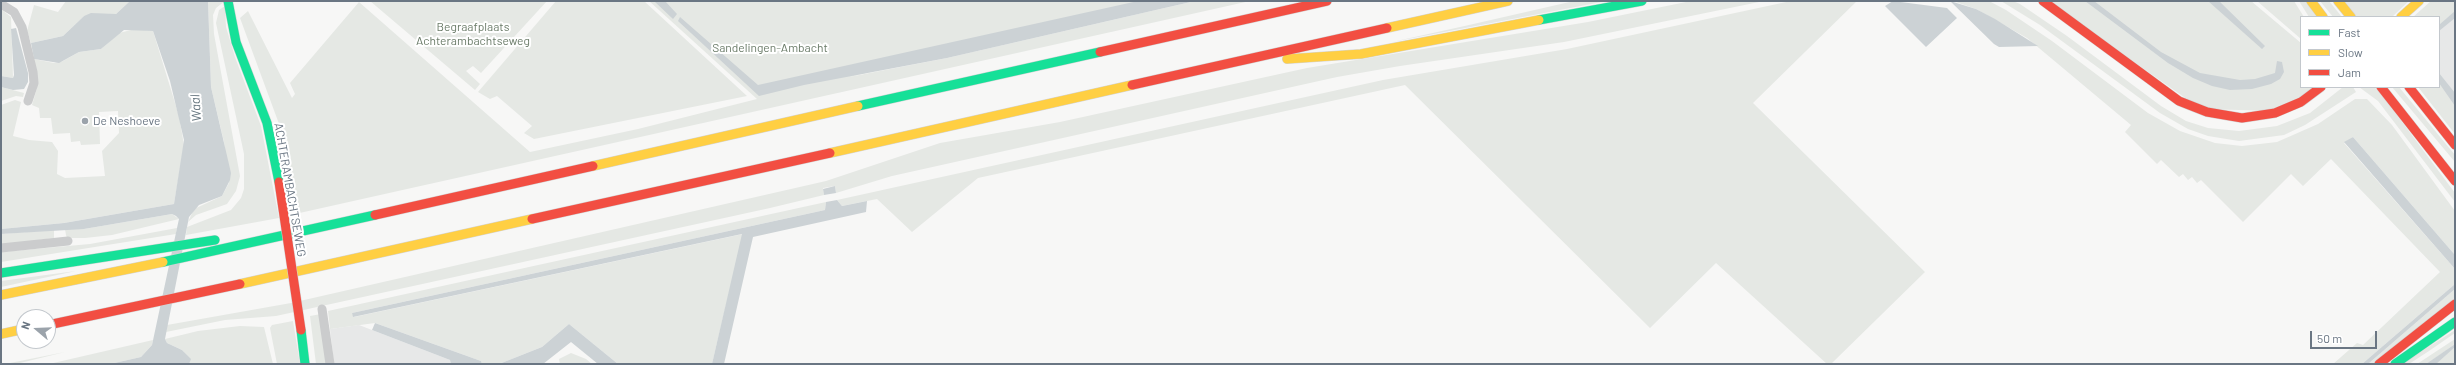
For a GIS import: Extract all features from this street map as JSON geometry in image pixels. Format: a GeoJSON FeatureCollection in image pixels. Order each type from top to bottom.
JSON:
{"type":"FeatureCollection","features":[{"type":"Feature","properties":{"kind":"main road","name":"ACHTERAMBACHTSEWEG"},"geometry":{"type":"LineString","coordinates":[[228,1],[236,42],[267,123],[280,182],[305,364]]}},
{"type":"Feature","properties":{"kind":"main road"},"geometry":{"type":"LineString","coordinates":[[1,295],[204,253],[1327,1]]}},
{"type":"Feature","properties":{"kind":"main road"},"geometry":{"type":"LineString","coordinates":[[56,323],[201,293],[1508,1]]}},
{"type":"Feature","properties":{"kind":"main road"},"geometry":{"type":"LineString","coordinates":[[1231,63],[1361,54],[1642,1]]}},
{"type":"Feature","properties":{"kind":"main road"},"geometry":{"type":"LineString","coordinates":[[2043,1],[2179,100],[2207,112],[2242,118],[2275,113],[2301,102],[2320,88]]}},
{"type":"Feature","properties":{"kind":"main road"},"geometry":{"type":"LineString","coordinates":[[2311,1],[2322,16]]}},
{"type":"Feature","properties":{"kind":"main road"},"geometry":{"type":"LineString","coordinates":[[2338,1],[2350,16]]}},
{"type":"Feature","properties":{"kind":"main road"},"geometry":{"type":"LineString","coordinates":[[2402,16],[2419,1]]}},
{"type":"Feature","properties":{"kind":"main road"},"geometry":{"type":"LineString","coordinates":[[2382,88],[2455,181]]}},
{"type":"Feature","properties":{"kind":"main road"},"geometry":{"type":"LineString","coordinates":[[2410,88],[2455,145]]}},
{"type":"Feature","properties":{"kind":"main road"},"geometry":{"type":"LineString","coordinates":[[1,273],[149,251],[202,241],[289,233]]}},
{"type":"Feature","properties":{"kind":"main road"},"geometry":{"type":"LineString","coordinates":[[2379,364],[2455,304]]}},
{"type":"Feature","properties":{"kind":"main road"},"geometry":{"type":"LineString","coordinates":[[2395,364],[2455,322]]}},
{"type":"Feature","properties":{"kind":"main road"},"geometry":{"type":"LineString","coordinates":[[1,334],[16,331]]}},
{"type":"Feature","properties":{"kind":"street"},"geometry":{"type":"LineString","coordinates":[[1,4],[14,12],[22,27],[33,72],[34,83],[28,101]]}},
{"type":"Feature","properties":{"kind":"street"},"geometry":{"type":"LineString","coordinates":[[1,248],[68,241]]}},
{"type":"Feature","properties":{"kind":"street"},"geometry":{"type":"LineString","coordinates":[[322,309],[330,364]]}},
{"type":"Feature","properties":{"kind":"shaded area"},"geometry":{"type":"Polygon","coordinates":[[[2455,8],[2455,119],[2440,88],[2440,21],[2455,8]]]}},
{"type":"Feature","properties":{"kind":"shaded area"},"geometry":{"type":"Polygon","coordinates":[[[359,325],[450,360],[451,364],[334,364],[330,329],[359,325]]]}},
{"type":"Feature","properties":{"kind":"green space"},"geometry":{"type":"Polygon","coordinates":[[[66,1],[130,1],[116,14],[84,16],[63,36],[31,43],[27,31],[34,5],[58,12],[66,1]]]}},
{"type":"Feature","properties":{"kind":"green space"},"geometry":{"type":"Polygon","coordinates":[[[208,1],[225,1],[216,8],[213,15],[214,34],[240,176],[236,191],[227,204],[196,215],[188,222],[194,209],[222,196],[229,183],[224,142],[211,87],[208,1]]]}},
{"type":"Feature","properties":{"kind":"green space","name":"Begraafplaats Achterambachtseweg"},"geometry":{"type":"Polygon","coordinates":[[[370,1],[547,1],[481,73],[473,66],[466,71],[480,84],[475,90],[370,1]]]}},
{"type":"Feature","properties":{"kind":"green space"},"geometry":{"type":"Polygon","coordinates":[[[556,1],[644,1],[747,96],[534,139],[524,133],[532,126],[497,96],[490,99],[478,92],[556,1]]]}},
{"type":"Feature","properties":{"kind":"green space","name":"Sandelingen-Ambacht"},"geometry":{"type":"Polygon","coordinates":[[[649,1],[1175,1],[849,77],[947,58],[1195,1],[1250,1],[295,214],[282,132],[240,18],[248,11],[292,98],[295,94],[290,83],[359,2],[530,152],[638,129],[757,99],[649,1]]]}},
{"type":"Feature","properties":{"kind":"green space"},"geometry":{"type":"Polygon","coordinates":[[[1574,1],[1607,1],[1392,42],[1469,25],[1574,1]]]}},
{"type":"Feature","properties":{"kind":"green space"},"geometry":{"type":"Polygon","coordinates":[[[1691,1],[1764,1],[1564,42],[1400,66],[1337,77],[892,176],[836,193],[835,186],[823,188],[824,195],[770,208],[276,316],[225,320],[166,332],[167,325],[291,303],[826,181],[940,143],[1060,122],[1307,68],[1588,22],[1691,1]]]}},
{"type":"Feature","properties":{"kind":"green space"},"geometry":{"type":"Polygon","coordinates":[[[1791,1],[1857,1],[1753,103],[1925,272],[1831,364],[1827,364],[1716,263],[1650,328],[1405,85],[978,178],[912,232],[877,199],[842,206],[837,200],[1383,80],[1567,49],[1791,1]]]}},
{"type":"Feature","properties":{"kind":"green space"},"geometry":{"type":"Polygon","coordinates":[[[1953,1],[1989,1],[2006,10],[2052,41],[2148,113],[2180,131],[2215,143],[2242,146],[2277,142],[2318,124],[2355,99],[2367,99],[2392,125],[2455,211],[2455,255],[2353,137],[2344,143],[2455,269],[2455,284],[2362,364],[2333,364],[2357,343],[2363,345],[2440,272],[2331,159],[2303,186],[2291,174],[2243,222],[2201,180],[2197,183],[2192,177],[2188,180],[2183,174],[2179,177],[2161,160],[2157,164],[2125,132],[2131,125],[2027,38],[1976,9],[1953,1]]]}},
{"type":"Feature","properties":{"kind":"green space"},"geometry":{"type":"Polygon","coordinates":[[[2001,1],[2013,1],[2020,4],[2067,36],[2161,106],[2186,121],[2208,128],[2239,131],[2277,126],[2310,113],[2342,88],[2354,88],[2356,92],[2305,125],[2284,135],[2239,141],[2208,136],[2188,129],[2160,113],[2040,25],[2001,1]]]}},
{"type":"Feature","properties":{"kind":"green space"},"geometry":{"type":"Polygon","coordinates":[[[2047,1],[2251,1],[2300,42],[2300,88],[2315,88],[2277,111],[2201,109],[2047,1]]]}},
{"type":"Feature","properties":{"kind":"green space"},"geometry":{"type":"Polygon","coordinates":[[[2257,1],[2294,1],[2303,16],[2300,16],[2300,38],[2257,1]]]}},
{"type":"Feature","properties":{"kind":"green space"},"geometry":{"type":"Polygon","coordinates":[[[2299,1],[2309,1],[2319,16],[2308,16],[2299,1]]]}},
{"type":"Feature","properties":{"kind":"green space"},"geometry":{"type":"Polygon","coordinates":[[[2320,1],[2329,1],[2341,16],[2332,16],[2320,1]]]}},
{"type":"Feature","properties":{"kind":"green space"},"geometry":{"type":"Polygon","coordinates":[[[2343,1],[2409,1],[2393,16],[2355,16],[2343,1]]]}},
{"type":"Feature","properties":{"kind":"green space"},"geometry":{"type":"Polygon","coordinates":[[[2431,1],[2455,1],[2455,11],[2440,24],[2440,16],[2414,16],[2431,1]]]}},
{"type":"Feature","properties":{"kind":"green space"},"geometry":{"type":"Polygon","coordinates":[[[225,6],[226,27],[235,57],[261,126],[279,218],[186,235],[187,227],[231,210],[241,198],[244,189],[244,154],[216,23],[219,10],[225,6]]]}},
{"type":"Feature","properties":{"kind":"green space"},"geometry":{"type":"Polygon","coordinates":[[[1,9],[11,17],[13,78],[1,76],[1,9]]]}},
{"type":"Feature","properties":{"kind":"green space"},"geometry":{"type":"Polygon","coordinates":[[[135,29],[153,31],[179,116],[184,145],[174,204],[64,223],[1,229],[1,105],[15,100],[21,102],[13,136],[29,140],[52,142],[58,151],[57,174],[65,178],[105,176],[102,151],[119,133],[118,111],[99,112],[100,144],[81,145],[80,141],[71,142],[70,133],[53,134],[51,118],[40,118],[39,108],[32,105],[37,88],[34,59],[54,63],[63,61],[79,52],[101,49],[119,33],[135,29]]]}},
{"type":"Feature","properties":{"kind":"green space"},"geometry":{"type":"Polygon","coordinates":[[[2440,84],[2455,106],[2455,134],[2419,88],[2440,88],[2440,84]]]}},
{"type":"Feature","properties":{"kind":"green space"},"geometry":{"type":"Polygon","coordinates":[[[1,87],[24,93],[23,97],[16,96],[1,101],[1,87]]]}},
{"type":"Feature","properties":{"kind":"green space"},"geometry":{"type":"Polygon","coordinates":[[[2360,88],[2375,88],[2379,91],[2455,193],[2455,202],[2378,101],[2360,88]]]}},
{"type":"Feature","properties":{"kind":"green space"},"geometry":{"type":"Polygon","coordinates":[[[2393,88],[2400,88],[2455,155],[2455,162],[2393,88]]]}},
{"type":"Feature","properties":{"kind":"green space"},"geometry":{"type":"Polygon","coordinates":[[[826,202],[825,210],[352,313],[354,317],[743,234],[712,364],[618,364],[569,324],[542,347],[499,364],[482,364],[481,361],[375,323],[330,329],[328,311],[826,202]]]}},
{"type":"Feature","properties":{"kind":"green space"},"geometry":{"type":"Polygon","coordinates":[[[172,214],[179,219],[112,235],[67,238],[66,235],[65,229],[84,229],[172,214]]]}},
{"type":"Feature","properties":{"kind":"green space"},"geometry":{"type":"Polygon","coordinates":[[[177,228],[176,234],[1,262],[1,252],[90,244],[177,228]]]}},
{"type":"Feature","properties":{"kind":"green space"},"geometry":{"type":"Polygon","coordinates":[[[54,230],[54,238],[1,245],[1,234],[54,230]]]}},
{"type":"Feature","properties":{"kind":"green space"},"geometry":{"type":"Polygon","coordinates":[[[76,271],[1,287],[1,281],[76,271]]]}},
{"type":"Feature","properties":{"kind":"green space"},"geometry":{"type":"Polygon","coordinates":[[[2455,289],[2455,300],[2375,364],[2368,364],[2455,289]]]}},
{"type":"Feature","properties":{"kind":"green space"},"geometry":{"type":"Polygon","coordinates":[[[321,314],[328,364],[316,364],[310,316],[321,314]]]}},
{"type":"Feature","properties":{"kind":"green space"},"geometry":{"type":"Polygon","coordinates":[[[293,321],[300,364],[277,364],[270,328],[272,325],[293,321]]]}},
{"type":"Feature","properties":{"kind":"green space"},"geometry":{"type":"Polygon","coordinates":[[[240,326],[264,327],[273,364],[189,364],[190,359],[182,350],[167,343],[165,339],[198,331],[240,326]]]}},
{"type":"Feature","properties":{"kind":"green space"},"geometry":{"type":"Polygon","coordinates":[[[2455,330],[2455,333],[2409,364],[2402,364],[2455,330]]]}},
{"type":"Feature","properties":{"kind":"green space"},"geometry":{"type":"Polygon","coordinates":[[[2455,339],[2455,344],[2434,359],[2426,364],[2417,364],[2455,339]]]}},
{"type":"Feature","properties":{"kind":"green space"},"geometry":{"type":"Polygon","coordinates":[[[153,340],[152,345],[141,357],[110,364],[49,364],[153,340]]]}},
{"type":"Feature","properties":{"kind":"green space"},"geometry":{"type":"Polygon","coordinates":[[[2455,347],[2455,364],[2436,364],[2438,360],[2455,347]]]}},
{"type":"Feature","properties":{"kind":"green space"},"geometry":{"type":"Polygon","coordinates":[[[65,352],[16,364],[5,364],[65,352]]]}},
{"type":"Feature","properties":{"kind":"green space"},"geometry":{"type":"Polygon","coordinates":[[[571,353],[586,359],[592,364],[560,364],[559,359],[571,353]]]}},
{"type":"Feature","properties":{"kind":"water","name":"Waal"},"geometry":{"type":"Polygon","coordinates":[[[130,1],[208,1],[211,87],[231,173],[230,180],[222,196],[199,205],[189,217],[165,339],[167,343],[182,350],[191,359],[189,364],[110,364],[141,357],[152,345],[179,219],[176,216],[172,214],[84,229],[1,234],[1,229],[64,223],[174,204],[184,140],[170,81],[153,31],[124,30],[101,49],[79,52],[59,63],[34,59],[31,43],[63,36],[84,16],[91,13],[116,14],[130,1]]]}},
{"type":"Feature","properties":{"kind":"water"},"geometry":{"type":"Polygon","coordinates":[[[654,1],[665,1],[677,14],[673,19],[654,1]]]}},
{"type":"Feature","properties":{"kind":"water"},"geometry":{"type":"Polygon","coordinates":[[[1138,1],[1195,1],[947,58],[804,85],[759,96],[678,21],[680,17],[758,85],[1138,1]]]}},
{"type":"Feature","properties":{"kind":"water"},"geometry":{"type":"Polygon","coordinates":[[[1893,1],[1947,8],[1957,18],[1926,47],[1885,6],[1893,1]]]}},
{"type":"Feature","properties":{"kind":"water"},"geometry":{"type":"Polygon","coordinates":[[[1950,1],[1976,9],[2038,46],[1999,47],[1994,44],[1950,1]]]}},
{"type":"Feature","properties":{"kind":"water"},"geometry":{"type":"Polygon","coordinates":[[[2085,1],[2094,1],[2161,52],[2200,73],[2240,80],[2255,79],[2275,73],[2277,61],[2282,62],[2284,72],[2280,79],[2271,84],[2252,89],[2230,90],[2212,86],[2193,78],[2168,63],[2085,1]]]}},
{"type":"Feature","properties":{"kind":"water"},"geometry":{"type":"Polygon","coordinates":[[[2208,1],[2219,1],[2265,46],[2262,49],[2208,1]]]}},
{"type":"Feature","properties":{"kind":"water"},"geometry":{"type":"Polygon","coordinates":[[[2455,11],[2455,18],[2440,30],[2440,24],[2455,11]]]}},
{"type":"Feature","properties":{"kind":"water"},"geometry":{"type":"Polygon","coordinates":[[[16,28],[28,73],[28,82],[24,89],[13,90],[1,87],[1,76],[13,78],[14,75],[11,29],[16,28]]]}},
{"type":"Feature","properties":{"kind":"water"},"geometry":{"type":"Polygon","coordinates":[[[2440,74],[2455,93],[2455,106],[2440,84],[2440,74]]]}},
{"type":"Feature","properties":{"kind":"water"},"geometry":{"type":"Polygon","coordinates":[[[2353,137],[2455,255],[2455,269],[2344,142],[2353,137]]]}},
{"type":"Feature","properties":{"kind":"water"},"geometry":{"type":"Polygon","coordinates":[[[835,186],[836,193],[824,195],[823,189],[835,186]]]}},
{"type":"Feature","properties":{"kind":"water"},"geometry":{"type":"Polygon","coordinates":[[[837,200],[842,206],[867,201],[866,212],[753,237],[724,364],[712,364],[742,234],[353,317],[352,313],[825,210],[826,202],[837,200]]]}},
{"type":"Feature","properties":{"kind":"water"},"geometry":{"type":"Polygon","coordinates":[[[2455,284],[2455,289],[2368,364],[2362,364],[2455,284]]]}},
{"type":"Feature","properties":{"kind":"water"},"geometry":{"type":"Polygon","coordinates":[[[375,323],[481,361],[482,364],[451,364],[450,360],[372,330],[375,323]]]}},
{"type":"Feature","properties":{"kind":"water"},"geometry":{"type":"Polygon","coordinates":[[[569,324],[618,364],[598,364],[571,342],[543,364],[499,364],[542,347],[569,324]]]}},
{"type":"Feature","properties":{"kind":"water"},"geometry":{"type":"Polygon","coordinates":[[[2455,344],[2455,347],[2436,364],[2426,364],[2455,344]]]}},
{"type":"Feature","properties":{"kind":"traffic: fast"},"geometry":{"type":"LineString","coordinates":[[228,1],[236,42],[267,123],[279,182]]}},
{"type":"Feature","properties":{"kind":"traffic: fast"},"geometry":{"type":"LineString","coordinates":[[1539,20],[1642,1]]}},
{"type":"Feature","properties":{"kind":"traffic: fast"},"geometry":{"type":"LineString","coordinates":[[858,106],[1100,52]]}},
{"type":"Feature","properties":{"kind":"traffic: fast"},"geometry":{"type":"LineString","coordinates":[[163,262],[375,215]]}},
{"type":"Feature","properties":{"kind":"traffic: fast"},"geometry":{"type":"LineString","coordinates":[[1,273],[215,240]]}},
{"type":"Feature","properties":{"kind":"traffic: fast"},"geometry":{"type":"LineString","coordinates":[[2395,364],[2455,322]]}},
{"type":"Feature","properties":{"kind":"traffic: fast"},"geometry":{"type":"LineString","coordinates":[[301,330],[305,364]]}},
{"type":"Feature","properties":{"kind":"traffic: slow"},"geometry":{"type":"LineString","coordinates":[[1387,28],[1508,1]]}},
{"type":"Feature","properties":{"kind":"traffic: slow"},"geometry":{"type":"LineString","coordinates":[[2311,1],[2322,16]]}},
{"type":"Feature","properties":{"kind":"traffic: slow"},"geometry":{"type":"LineString","coordinates":[[2338,1],[2350,16]]}},
{"type":"Feature","properties":{"kind":"traffic: slow"},"geometry":{"type":"LineString","coordinates":[[2402,16],[2419,1]]}},
{"type":"Feature","properties":{"kind":"traffic: slow"},"geometry":{"type":"LineString","coordinates":[[1287,59],[1361,54],[1539,20]]}},
{"type":"Feature","properties":{"kind":"traffic: slow"},"geometry":{"type":"LineString","coordinates":[[830,153],[1132,85]]}},
{"type":"Feature","properties":{"kind":"traffic: slow"},"geometry":{"type":"LineString","coordinates":[[593,166],[858,106]]}},
{"type":"Feature","properties":{"kind":"traffic: slow"},"geometry":{"type":"LineString","coordinates":[[240,284],[532,219]]}},
{"type":"Feature","properties":{"kind":"traffic: slow"},"geometry":{"type":"LineString","coordinates":[[1,295],[163,262]]}},
{"type":"Feature","properties":{"kind":"traffic: slow"},"geometry":{"type":"LineString","coordinates":[[1,334],[16,331]]}},
{"type":"Feature","properties":{"kind":"traffic: jam"},"geometry":{"type":"LineString","coordinates":[[1100,52],[1327,1]]}},
{"type":"Feature","properties":{"kind":"traffic: jam"},"geometry":{"type":"LineString","coordinates":[[2043,1],[2179,101],[2207,112],[2242,118],[2275,113],[2301,102],[2320,88]]}},
{"type":"Feature","properties":{"kind":"traffic: jam"},"geometry":{"type":"LineString","coordinates":[[1132,85],[1387,28]]}},
{"type":"Feature","properties":{"kind":"traffic: jam"},"geometry":{"type":"LineString","coordinates":[[2382,88],[2455,181]]}},
{"type":"Feature","properties":{"kind":"traffic: jam"},"geometry":{"type":"LineString","coordinates":[[2410,88],[2455,145]]}},
{"type":"Feature","properties":{"kind":"traffic: jam"},"geometry":{"type":"LineString","coordinates":[[532,219],[830,153]]}},
{"type":"Feature","properties":{"kind":"traffic: jam"},"geometry":{"type":"LineString","coordinates":[[375,215],[593,166]]}},
{"type":"Feature","properties":{"kind":"traffic: jam"},"geometry":{"type":"LineString","coordinates":[[279,182],[301,330]]}},
{"type":"Feature","properties":{"kind":"traffic: jam"},"geometry":{"type":"LineString","coordinates":[[56,323],[240,284]]}},
{"type":"Feature","properties":{"kind":"traffic: jam"},"geometry":{"type":"LineString","coordinates":[[2379,364],[2455,304]]}},
{"type":"Feature","properties":{"kind":"place","name":"De Neshoeve"},"geometry":{"type":"Point","coordinates":[85,121]}}]}
